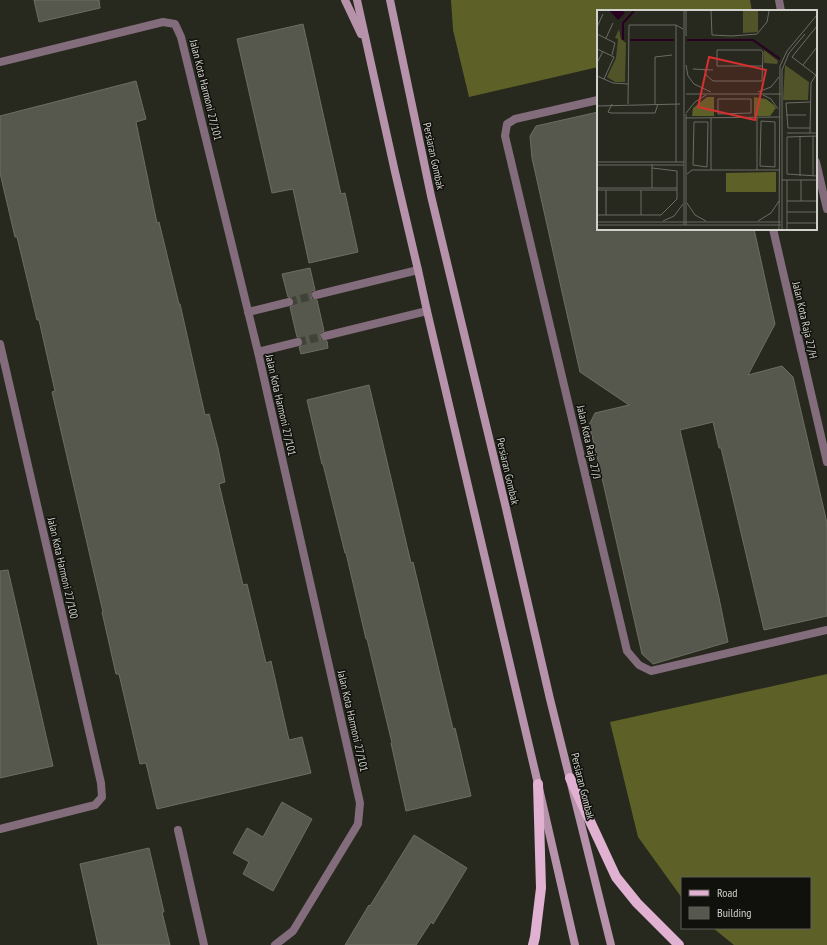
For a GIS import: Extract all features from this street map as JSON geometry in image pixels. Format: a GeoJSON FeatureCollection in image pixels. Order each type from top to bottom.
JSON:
{"type":"FeatureCollection","features":[{"type":"Feature","properties":{"kind":"main road"},"geometry":{"type":"LineString","coordinates":[[345,0],[367,48]]}},
{"type":"Feature","properties":{"kind":"main road"},"geometry":{"type":"LineString","coordinates":[[357,0],[394,172],[538,784],[574,945]]}},
{"type":"Feature","properties":{"kind":"main road","name":"Persiaran Gombak"},"geometry":{"type":"LineString","coordinates":[[390,0],[431,196],[610,945]]}},
{"type":"Feature","properties":{"kind":"main road"},"geometry":{"type":"LineString","coordinates":[[570,778],[616,877],[637,903],[679,945]]}},
{"type":"Feature","properties":{"kind":"main road"},"geometry":{"type":"LineString","coordinates":[[533,945],[541,888],[538,784]]}},
{"type":"Feature","properties":{"kind":"street"},"geometry":{"type":"LineString","coordinates":[[779,0],[781,10]]}},
{"type":"Feature","properties":{"kind":"street","name":"Jalan Kota Harmoni 27/101"},"geometry":{"type":"LineString","coordinates":[[0,62],[163,22],[175,24],[181,37],[258,352],[360,803],[358,824],[354,831],[293,931],[275,945]]}},
{"type":"Feature","properties":{"kind":"street","name":"Jalan Kota Raja 27/J"},"geometry":{"type":"LineString","coordinates":[[597,100],[515,119],[507,124],[505,136],[627,651],[639,665],[652,671],[827,630]]}},
{"type":"Feature","properties":{"kind":"street"},"geometry":{"type":"LineString","coordinates":[[817,166],[827,209]]}},
{"type":"Feature","properties":{"kind":"street","name":"Jalan Kota Raja 27/H"},"geometry":{"type":"LineString","coordinates":[[773,230],[827,462]]}},
{"type":"Feature","properties":{"kind":"street"},"geometry":{"type":"LineString","coordinates":[[316,295],[418,270]]}},
{"type":"Feature","properties":{"kind":"street"},"geometry":{"type":"LineString","coordinates":[[248,312],[289,302]]}},
{"type":"Feature","properties":{"kind":"street"},"geometry":{"type":"LineString","coordinates":[[325,336],[427,311]]}},
{"type":"Feature","properties":{"kind":"street"},"geometry":{"type":"LineString","coordinates":[[258,352],[298,342]]}},
{"type":"Feature","properties":{"kind":"street","name":"Jalan Kota Harmoni 27/100"},"geometry":{"type":"LineString","coordinates":[[0,344],[101,784],[102,798],[95,806],[0,829]]}},
{"type":"Feature","properties":{"kind":"street"},"geometry":{"type":"LineString","coordinates":[[178,830],[204,945]]}},
{"type":"Feature","properties":{"kind":"green space"},"geometry":{"type":"Polygon","coordinates":[[[451,0],[750,0],[752,10],[597,10],[597,67],[469,97],[453,30],[451,0]]]}},
{"type":"Feature","properties":{"kind":"green space"},"geometry":{"type":"Polygon","coordinates":[[[827,674],[827,945],[734,945],[714,929],[811,929],[811,877],[681,877],[681,897],[638,837],[610,722],[827,674]]]}},
{"type":"Feature","properties":{"kind":"building"},"geometry":{"type":"Polygon","coordinates":[[[34,0],[99,0],[100,8],[39,22],[34,0]]]}},
{"type":"Feature","properties":{"kind":"building"},"geometry":{"type":"Polygon","coordinates":[[[303,24],[341,194],[345,193],[358,252],[309,263],[293,189],[272,193],[237,39],[303,24]]]}},
{"type":"Feature","properties":{"kind":"building"},"geometry":{"type":"Polygon","coordinates":[[[136,81],[146,119],[136,122],[157,223],[159,222],[180,304],[205,415],[209,414],[218,448],[225,482],[219,484],[243,585],[247,584],[266,663],[271,661],[289,740],[302,737],[311,773],[157,809],[146,763],[140,764],[119,674],[116,674],[52,392],[55,391],[39,320],[37,320],[0,173],[0,116],[136,81]]]}},
{"type":"Feature","properties":{"kind":"building"},"geometry":{"type":"Polygon","coordinates":[[[597,112],[597,230],[754,230],[775,324],[748,375],[782,366],[793,377],[827,523],[827,616],[764,630],[721,448],[719,448],[713,422],[680,430],[728,642],[653,664],[642,654],[589,425],[595,413],[629,405],[580,372],[532,158],[530,136],[536,126],[597,112]]]}},
{"type":"Feature","properties":{"kind":"building"},"geometry":{"type":"Polygon","coordinates":[[[310,268],[315,290],[312,291],[311,296],[312,299],[317,300],[324,331],[321,332],[320,337],[321,340],[327,341],[328,348],[301,354],[299,347],[302,346],[303,341],[302,338],[297,337],[290,307],[293,306],[294,301],[293,298],[288,297],[282,274],[310,268]]]}},
{"type":"Feature","properties":{"kind":"building"},"geometry":{"type":"Polygon","coordinates":[[[369,385],[411,563],[413,562],[453,729],[455,728],[471,796],[406,811],[392,743],[367,639],[307,400],[369,385]]]}},
{"type":"Feature","properties":{"kind":"building"},"geometry":{"type":"Polygon","coordinates":[[[8,570],[53,766],[0,778],[0,571],[8,570]]]}},
{"type":"Feature","properties":{"kind":"building"},"geometry":{"type":"Polygon","coordinates":[[[282,802],[312,819],[273,891],[243,874],[249,862],[233,853],[247,828],[263,837],[282,802]]]}},
{"type":"Feature","properties":{"kind":"building"},"geometry":{"type":"Polygon","coordinates":[[[414,835],[467,868],[433,924],[431,922],[416,945],[345,945],[369,905],[370,906],[414,835]]]}},
{"type":"Feature","properties":{"kind":"building"},"geometry":{"type":"Polygon","coordinates":[[[149,848],[170,945],[98,945],[80,864],[149,848]]]}},
{"type":"Feature","properties":{"kind":"tunnel"},"geometry":{"type":"LineString","coordinates":[[289,302],[316,295]]}},
{"type":"Feature","properties":{"kind":"tunnel"},"geometry":{"type":"LineString","coordinates":[[298,342],[325,336]]}}]}
